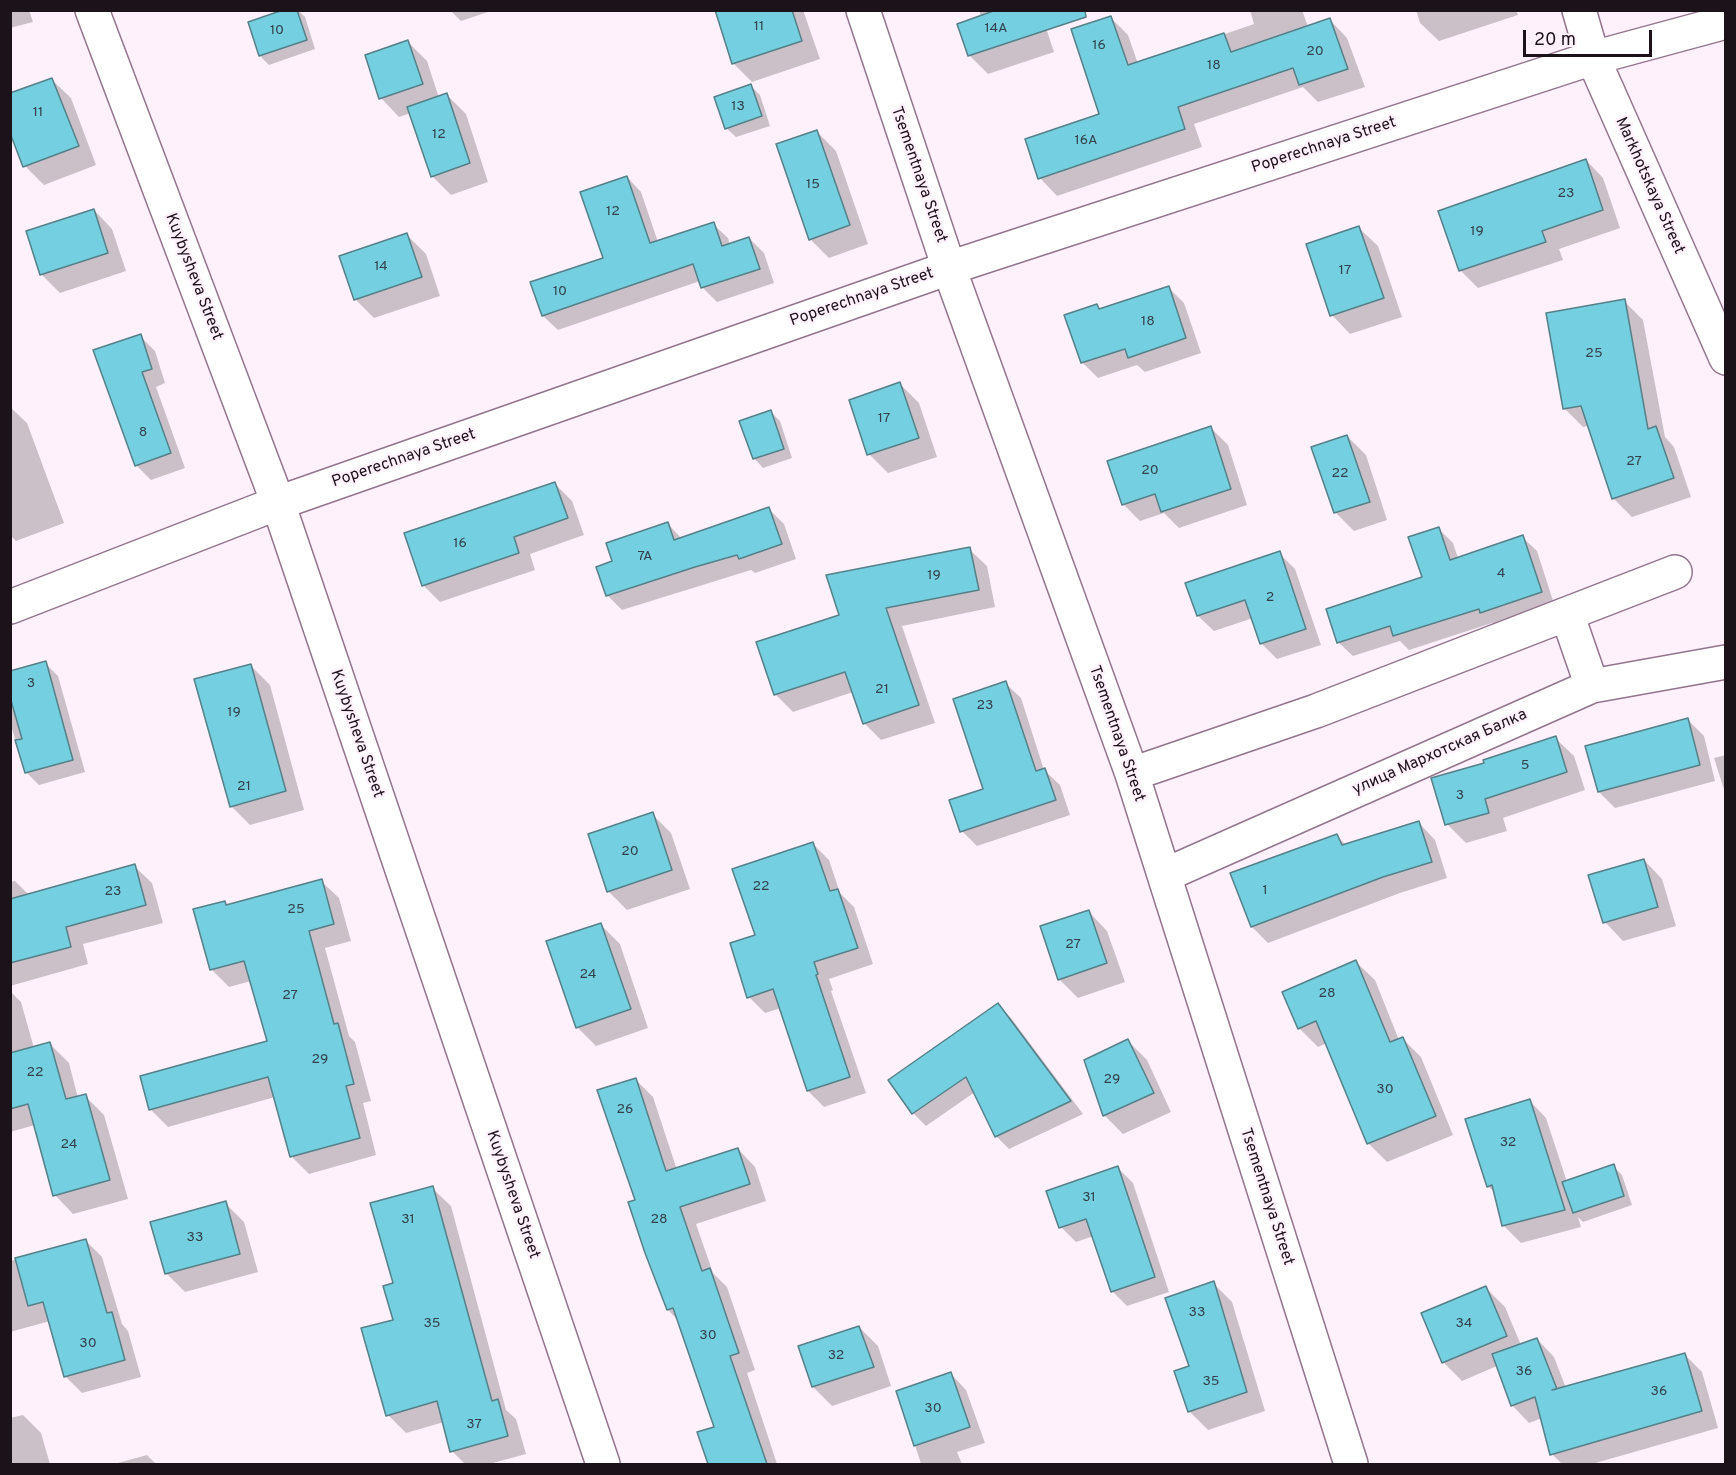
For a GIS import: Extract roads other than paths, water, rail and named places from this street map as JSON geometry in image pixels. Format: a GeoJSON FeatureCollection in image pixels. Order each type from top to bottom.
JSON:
{"type":"FeatureCollection","features":[{"type":"Feature","properties":{"kind":"street","name":"Kuybysheva Street"},"geometry":{"type":"LineString","coordinates":[[92,10],[278,503],[603,1464]]}},
{"type":"Feature","properties":{"kind":"street","name":"Tsementnaya Street"},"geometry":{"type":"LineString","coordinates":[[863,10],[949,268],[1131,774],[1165,875],[1351,1464]]}},
{"type":"Feature","properties":{"kind":"street","name":"Markhotskaya Street"},"geometry":{"type":"LineString","coordinates":[[1579,10],[1593,58],[1725,358]]}},
{"type":"Feature","properties":{"kind":"street","name":"Poperechnaya Street"},"geometry":{"type":"LineString","coordinates":[[10,607],[278,503],[949,268],[1593,58],[1725,22]]}},
{"type":"Feature","properties":{"kind":"street"},"geometry":{"type":"LineString","coordinates":[[1131,774],[1316,711],[1675,572]]}},
{"type":"Feature","properties":{"kind":"street"},"geometry":{"type":"LineString","coordinates":[[1567,614],[1592,686]]}},
{"type":"Feature","properties":{"kind":"street","name":"улица Мархотская Балка"},"geometry":{"type":"LineString","coordinates":[[1165,875],[1592,686],[1725,662]]}}]}
